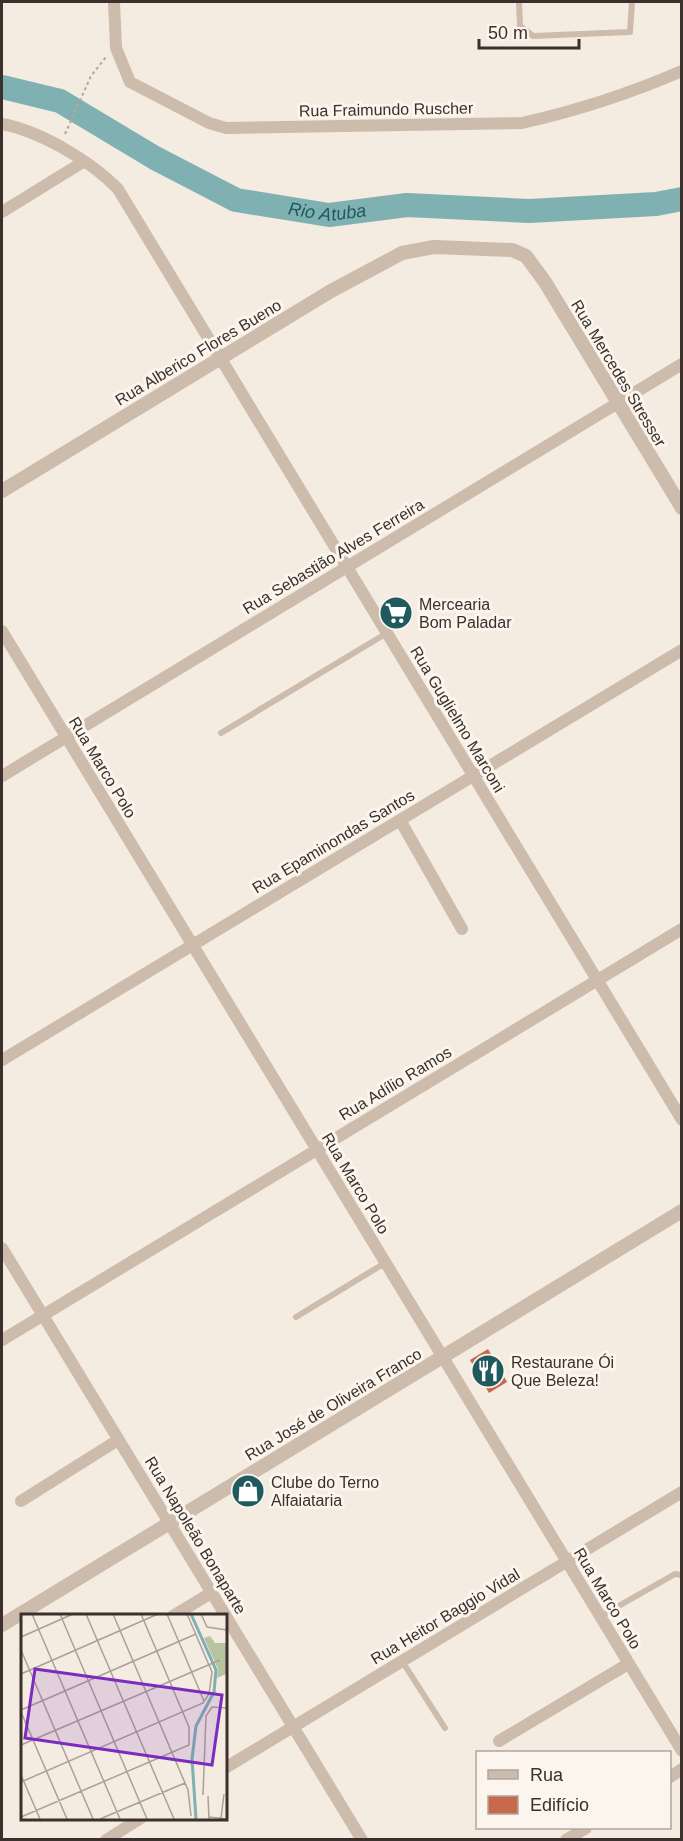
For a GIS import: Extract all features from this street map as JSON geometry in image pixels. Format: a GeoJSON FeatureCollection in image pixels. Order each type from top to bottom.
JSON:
{"type":"FeatureCollection","features":[{"type":"Feature","properties":{"kind":"street","name":"Rua Fraimundo Ruscher"},"geometry":{"type":"LineString","coordinates":[[114,2],[116,48],[130,82],[208,123],[226,128],[522,123],[550,117],[658,81],[681,70]]}},
{"type":"Feature","properties":{"kind":"street","name":"Rua Guglielmo Marconi"},"geometry":{"type":"LineString","coordinates":[[2,124],[35,134],[83,162],[118,189],[681,1120]]}},
{"type":"Feature","properties":{"kind":"street"},"geometry":{"type":"LineString","coordinates":[[2,212],[83,162]]}},
{"type":"Feature","properties":{"kind":"street","name":"Rua Alberico Flores Bueno"},"geometry":{"type":"LineString","coordinates":[[2,491],[349,280],[414,249],[502,249],[526,256]]}},
{"type":"Feature","properties":{"kind":"street","name":"Rua Mercedes Stresser"},"geometry":{"type":"LineString","coordinates":[[526,256],[545,282],[681,508]]}},
{"type":"Feature","properties":{"kind":"street","name":"Rua Sebastião Alves Ferreira"},"geometry":{"type":"LineString","coordinates":[[2,776],[681,364]]}},
{"type":"Feature","properties":{"kind":"street","name":"Rua Marco Polo"},"geometry":{"type":"LineString","coordinates":[[2,632],[681,1751]]}},
{"type":"Feature","properties":{"kind":"street","name":"Rua Epaminondas Santos"},"geometry":{"type":"LineString","coordinates":[[2,1060],[681,650]]}},
{"type":"Feature","properties":{"kind":"street"},"geometry":{"type":"LineString","coordinates":[[400,820],[462,929]]}},
{"type":"Feature","properties":{"kind":"street","name":"Rua Adílio Ramos"},"geometry":{"type":"LineString","coordinates":[[2,1340],[681,929]]}},
{"type":"Feature","properties":{"kind":"street","name":"Rua José de Oliveira Franco"},"geometry":{"type":"LineString","coordinates":[[2,1625],[681,1211]]}},
{"type":"Feature","properties":{"kind":"street","name":"Rua Napoleão Bonaparte"},"geometry":{"type":"LineString","coordinates":[[2,1248],[225,1614]]}},
{"type":"Feature","properties":{"kind":"street"},"geometry":{"type":"LineString","coordinates":[[21,1501],[118,1440]]}},
{"type":"Feature","properties":{"kind":"street","name":"Rua Heitor Baggio Vidal"},"geometry":{"type":"LineString","coordinates":[[226,1767],[681,1492]]}},
{"type":"Feature","properties":{"kind":"street"},"geometry":{"type":"LineString","coordinates":[[176,1614],[212,1593]]}},
{"type":"Feature","properties":{"kind":"street","name":"Rua Napoleão Bonaparte"},"geometry":{"type":"LineString","coordinates":[[226,1616],[362,1839]]}},
{"type":"Feature","properties":{"kind":"street"},"geometry":{"type":"LineString","coordinates":[[500,1741],[628,1664]]}},
{"type":"Feature","properties":{"kind":"street"},"geometry":{"type":"LineString","coordinates":[[106,1839],[138,1820]]}},
{"type":"Feature","properties":{"kind":"street"},"geometry":{"type":"LineString","coordinates":[[566,1839],[583,1829]]}},
{"type":"Feature","properties":{"kind":"lane"},"geometry":{"type":"LineString","coordinates":[[519,2],[520,26],[533,36],[630,32],[632,2]]}},
{"type":"Feature","properties":{"kind":"lane"},"geometry":{"type":"LineString","coordinates":[[221,733],[387,633]]}},
{"type":"Feature","properties":{"kind":"lane"},"geometry":{"type":"LineString","coordinates":[[296,1317],[385,1263]]}},
{"type":"Feature","properties":{"kind":"lane"},"geometry":{"type":"LineString","coordinates":[[599,1617],[675,1574],[681,1575]]}},
{"type":"Feature","properties":{"kind":"lane"},"geometry":{"type":"LineString","coordinates":[[402,1661],[445,1728]]}},
{"type":"Feature","properties":{"kind":"path"},"geometry":{"type":"LineString","coordinates":[[69,129],[82,93],[99,63],[116,48]]}},
{"type":"Feature","properties":{"kind":"building","name":"Restaurane Ói Que Beleza!"},"geometry":{"type":"Polygon","coordinates":[[[488,1349],[507,1382],[489,1393],[470,1360],[488,1349]]]}},
{"type":"Feature","properties":{"kind":"waterway","name":"Rio Atuba"},"geometry":{"type":"LineString","coordinates":[[2,87],[60,101],[155,158],[236,200],[329,215],[407,205],[529,211],[656,204],[682,199]]}},
{"type":"Feature","properties":{"kind":"place","name":"Mercearia Bom Paladar"},"geometry":{"type":"Point","coordinates":[396,613]}},
{"type":"Feature","properties":{"kind":"place","name":"Restaurane Ói Que Beleza!"},"geometry":{"type":"Point","coordinates":[488,1371]}},
{"type":"Feature","properties":{"kind":"place","name":"Clube do Terno Alfaiataria"},"geometry":{"type":"Point","coordinates":[248,1491]}}]}
